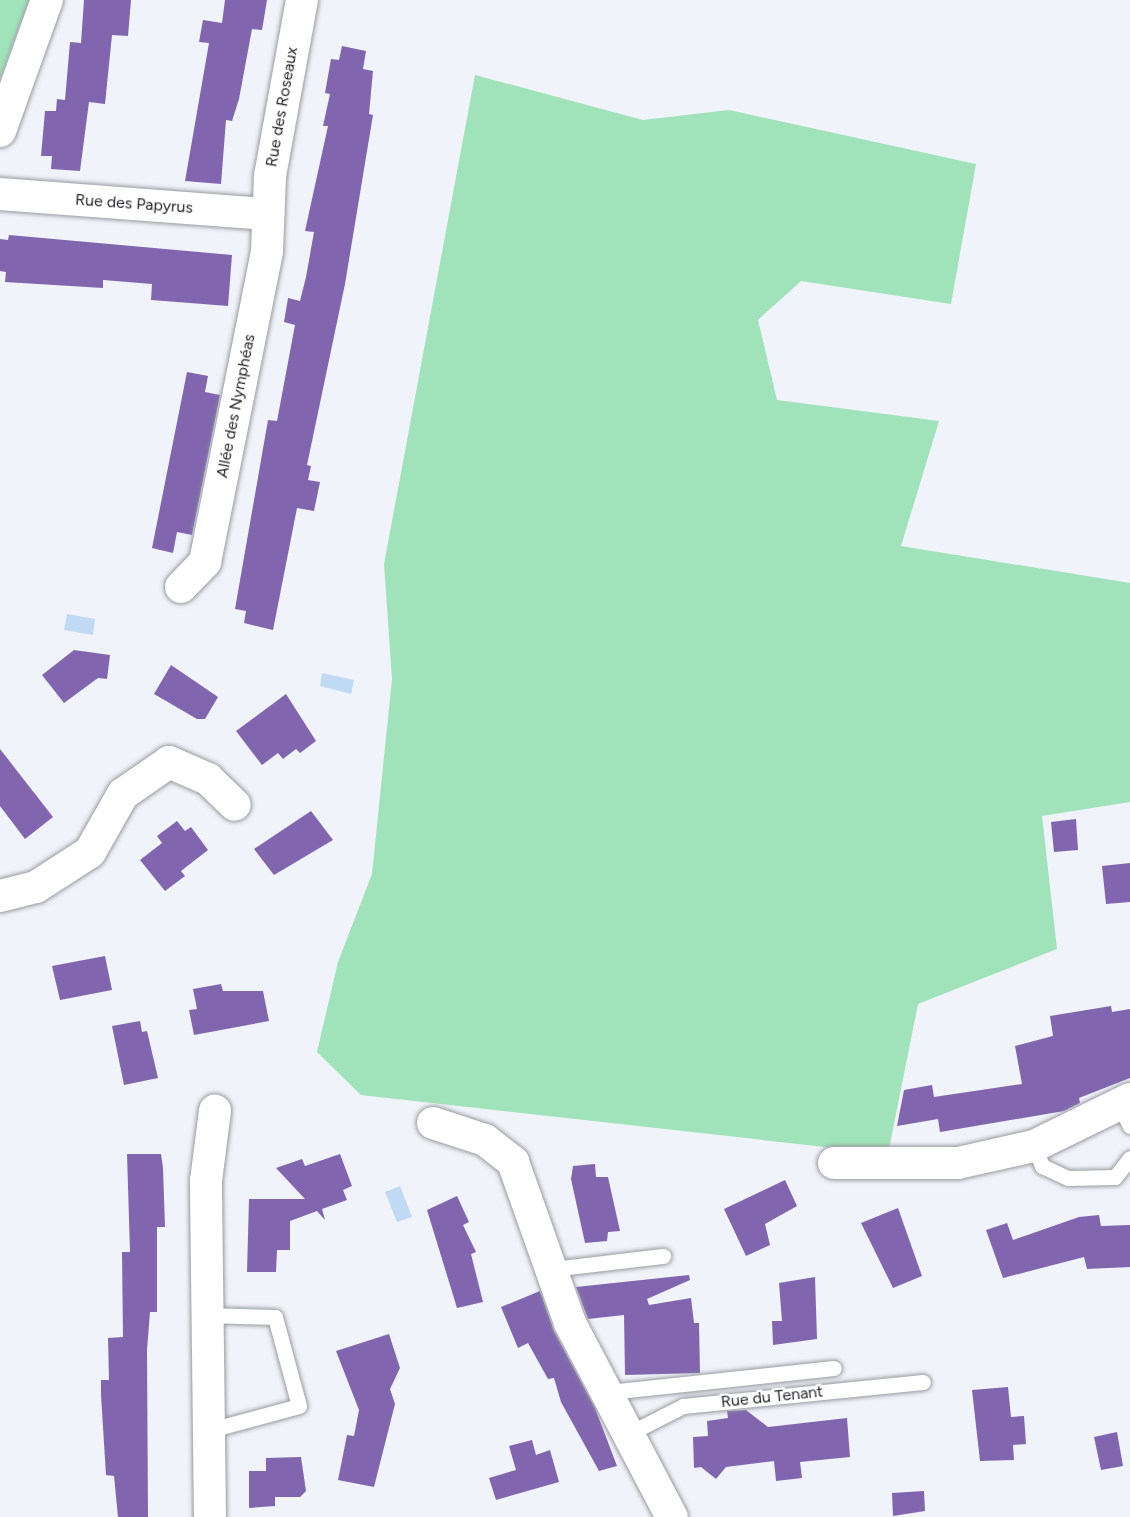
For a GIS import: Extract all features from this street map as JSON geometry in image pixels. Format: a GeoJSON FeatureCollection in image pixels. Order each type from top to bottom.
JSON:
{"type":"FeatureCollection","features":[{"type":"Feature","properties":{"kind":"street"},"geometry":{"type":"LineString","coordinates":[[0,131],[47,0]]}},
{"type":"Feature","properties":{"kind":"street","name":"Rue des Roseaux"},"geometry":{"type":"LineString","coordinates":[[268,214],[270,176],[302,0]]}},
{"type":"Feature","properties":{"kind":"street","name":"Rue des Papyrus"},"geometry":{"type":"LineString","coordinates":[[0,194],[268,214]]}},
{"type":"Feature","properties":{"kind":"street","name":"Allée des Nymphéas"},"geometry":{"type":"LineString","coordinates":[[181,587],[205,562],[267,251],[268,214]]}},
{"type":"Feature","properties":{"kind":"street"},"geometry":{"type":"LineString","coordinates":[[0,896],[36,887],[90,852],[123,794],[169,762],[208,778],[235,805]]}},
{"type":"Feature","properties":{"kind":"street"},"geometry":{"type":"LineString","coordinates":[[834,1163],[958,1163],[1034,1146],[1126,1110]]}},
{"type":"Feature","properties":{"kind":"street"},"geometry":{"type":"LineString","coordinates":[[210,1517],[206,1181],[215,1111]]}},
{"type":"Feature","properties":{"kind":"street"},"geometry":{"type":"LineString","coordinates":[[433,1123],[485,1140],[513,1162],[570,1323],[609,1392],[628,1434],[672,1517]]}},
{"type":"Feature","properties":{"kind":"lane"},"geometry":{"type":"LineString","coordinates":[[1034,1146],[1042,1166],[1068,1178],[1115,1177],[1127,1167],[1130,1158]]}},
{"type":"Feature","properties":{"kind":"lane"},"geometry":{"type":"LineString","coordinates":[[552,1269],[663,1257]]}},
{"type":"Feature","properties":{"kind":"lane"},"geometry":{"type":"LineString","coordinates":[[206,1315],[275,1317],[299,1406],[210,1430]]}},
{"type":"Feature","properties":{"kind":"lane"},"geometry":{"type":"LineString","coordinates":[[609,1392],[834,1368]]}},
{"type":"Feature","properties":{"kind":"lane","name":"Rue du Tenant"},"geometry":{"type":"LineString","coordinates":[[628,1434],[683,1406],[923,1382]]}},
{"type":"Feature","properties":{"kind":"green space"},"geometry":{"type":"Polygon","coordinates":[[[0,0],[29,0],[0,79],[0,0]]]}},
{"type":"Feature","properties":{"kind":"green space"},"geometry":{"type":"Polygon","coordinates":[[[475,75],[643,120],[729,110],[976,164],[951,304],[801,281],[758,320],[777,400],[939,421],[901,546],[1130,583],[1130,802],[1042,816],[1057,949],[918,1004],[888,1154],[361,1095],[317,1052],[338,962],[372,874],[392,679],[384,564],[475,75]]]}},
{"type":"Feature","properties":{"kind":"water"},"geometry":{"type":"Polygon","coordinates":[[[67,614],[95,619],[93,635],[64,630],[67,614]]]}},
{"type":"Feature","properties":{"kind":"water"},"geometry":{"type":"Polygon","coordinates":[[[322,673],[354,680],[351,694],[320,686],[322,673]]]}},
{"type":"Feature","properties":{"kind":"water"},"geometry":{"type":"Polygon","coordinates":[[[400,1186],[412,1217],[397,1222],[385,1192],[400,1186]]]}},
{"type":"Feature","properties":{"kind":"building"},"geometry":{"type":"Polygon","coordinates":[[[84,0],[131,0],[128,36],[112,35],[105,104],[89,102],[80,171],[51,169],[52,156],[41,156],[45,111],[56,111],[57,99],[65,100],[70,42],[81,43],[84,0]]]}},
{"type":"Feature","properties":{"kind":"building"},"geometry":{"type":"Polygon","coordinates":[[[225,0],[267,0],[262,30],[252,29],[239,99],[232,121],[226,120],[221,184],[185,181],[209,43],[199,42],[203,20],[222,23],[225,0]]]}},
{"type":"Feature","properties":{"kind":"building"},"geometry":{"type":"Polygon","coordinates":[[[342,46],[366,51],[363,69],[373,71],[369,114],[373,115],[345,284],[307,465],[311,466],[308,480],[320,482],[314,511],[297,508],[273,630],[244,623],[246,611],[235,609],[268,420],[277,421],[295,325],[284,322],[288,298],[300,301],[314,232],[305,231],[328,126],[323,126],[330,94],[325,93],[331,59],[339,60],[342,46]]]}},
{"type":"Feature","properties":{"kind":"building"},"geometry":{"type":"Polygon","coordinates":[[[9,235],[232,255],[228,306],[151,300],[152,284],[103,280],[103,288],[5,282],[6,272],[0,271],[0,239],[8,240],[9,235]]]}},
{"type":"Feature","properties":{"kind":"building"},"geometry":{"type":"Polygon","coordinates":[[[187,372],[208,376],[205,392],[220,395],[192,535],[177,532],[173,553],[152,548],[187,372]]]}},
{"type":"Feature","properties":{"kind":"building"},"geometry":{"type":"Polygon","coordinates":[[[74,650],[110,655],[107,679],[98,678],[64,703],[42,675],[74,650]]]}},
{"type":"Feature","properties":{"kind":"building"},"geometry":{"type":"Polygon","coordinates":[[[171,665],[218,697],[205,719],[197,719],[154,694],[171,665]]]}},
{"type":"Feature","properties":{"kind":"building"},"geometry":{"type":"Polygon","coordinates":[[[286,694],[316,741],[300,753],[296,749],[283,759],[278,753],[262,765],[236,731],[286,694]]]}},
{"type":"Feature","properties":{"kind":"building"},"geometry":{"type":"Polygon","coordinates":[[[0,749],[53,817],[25,839],[0,806],[0,749]]]}},
{"type":"Feature","properties":{"kind":"building"},"geometry":{"type":"Polygon","coordinates":[[[311,811],[333,840],[274,875],[254,849],[311,811]]]}},
{"type":"Feature","properties":{"kind":"building"},"geometry":{"type":"Polygon","coordinates":[[[1076,819],[1078,850],[1054,852],[1051,822],[1076,819]]]}},
{"type":"Feature","properties":{"kind":"building"},"geometry":{"type":"Polygon","coordinates":[[[177,821],[185,831],[191,827],[208,850],[181,871],[185,876],[165,891],[140,860],[162,843],[157,836],[177,821]]]}},
{"type":"Feature","properties":{"kind":"building"},"geometry":{"type":"Polygon","coordinates":[[[1130,863],[1130,902],[1106,904],[1102,866],[1130,863]]]}},
{"type":"Feature","properties":{"kind":"building"},"geometry":{"type":"Polygon","coordinates":[[[105,956],[112,990],[60,1000],[52,966],[105,956]]]}},
{"type":"Feature","properties":{"kind":"building"},"geometry":{"type":"Polygon","coordinates":[[[221,984],[223,991],[263,991],[269,1021],[194,1035],[189,1010],[197,1009],[193,989],[221,984]]]}},
{"type":"Feature","properties":{"kind":"building"},"geometry":{"type":"Polygon","coordinates":[[[1111,1006],[1112,1012],[1130,1009],[1130,1078],[1079,1098],[1080,1103],[1064,1111],[940,1132],[938,1119],[897,1126],[904,1090],[932,1085],[934,1097],[1022,1084],[1015,1046],[1053,1036],[1050,1016],[1111,1006]]]}},
{"type":"Feature","properties":{"kind":"building"},"geometry":{"type":"Polygon","coordinates":[[[140,1021],[142,1032],[147,1031],[158,1078],[124,1085],[112,1026],[140,1021]]]}},
{"type":"Feature","properties":{"kind":"building"},"geometry":{"type":"Polygon","coordinates":[[[127,1154],[161,1154],[163,1168],[165,1227],[157,1227],[157,1312],[150,1312],[147,1350],[148,1517],[118,1517],[114,1476],[106,1475],[101,1395],[101,1380],[109,1380],[108,1338],[123,1337],[122,1252],[130,1252],[127,1154]]]}},
{"type":"Feature","properties":{"kind":"building"},"geometry":{"type":"Polygon","coordinates":[[[340,1154],[352,1186],[343,1190],[347,1200],[322,1209],[325,1220],[317,1211],[290,1221],[290,1250],[277,1250],[276,1272],[247,1272],[249,1199],[305,1199],[276,1168],[302,1159],[305,1166],[340,1154]]]}},
{"type":"Feature","properties":{"kind":"building"},"geometry":{"type":"Polygon","coordinates":[[[595,1164],[596,1177],[608,1177],[620,1231],[608,1232],[607,1241],[585,1243],[571,1179],[573,1166],[595,1164]]]}},
{"type":"Feature","properties":{"kind":"building"},"geometry":{"type":"Polygon","coordinates":[[[785,1180],[797,1206],[765,1224],[770,1245],[746,1256],[724,1209],[785,1180]]]}},
{"type":"Feature","properties":{"kind":"building"},"geometry":{"type":"Polygon","coordinates":[[[457,1196],[469,1222],[463,1225],[476,1252],[471,1254],[483,1302],[457,1308],[427,1210],[457,1196]]]}},
{"type":"Feature","properties":{"kind":"building"},"geometry":{"type":"Polygon","coordinates":[[[898,1208],[922,1276],[893,1288],[861,1223],[898,1208]]]}},
{"type":"Feature","properties":{"kind":"building"},"geometry":{"type":"Polygon","coordinates":[[[1099,1215],[1101,1226],[1130,1225],[1130,1267],[1087,1269],[1084,1257],[1003,1278],[986,1230],[1007,1223],[1013,1240],[1079,1217],[1099,1215]]]}},
{"type":"Feature","properties":{"kind":"building"},"geometry":{"type":"Polygon","coordinates":[[[689,1275],[690,1280],[647,1299],[649,1305],[691,1298],[694,1323],[699,1323],[700,1373],[625,1375],[624,1315],[588,1319],[576,1287],[689,1275]]]}},
{"type":"Feature","properties":{"kind":"building"},"geometry":{"type":"Polygon","coordinates":[[[815,1277],[817,1339],[773,1345],[772,1321],[782,1321],[779,1283],[815,1277]]]}},
{"type":"Feature","properties":{"kind":"building"},"geometry":{"type":"Polygon","coordinates":[[[540,1291],[554,1331],[595,1408],[617,1466],[599,1471],[561,1402],[554,1378],[548,1379],[528,1343],[518,1348],[501,1307],[540,1291]]]}},
{"type":"Feature","properties":{"kind":"building"},"geometry":{"type":"Polygon","coordinates":[[[389,1334],[400,1368],[390,1389],[395,1404],[374,1487],[338,1480],[347,1435],[354,1436],[359,1410],[336,1351],[389,1334]]]}},
{"type":"Feature","properties":{"kind":"building"},"geometry":{"type":"Polygon","coordinates":[[[1008,1387],[1011,1417],[1024,1416],[1026,1444],[1013,1445],[1014,1460],[980,1461],[972,1390],[1008,1387]]]}},
{"type":"Feature","properties":{"kind":"building"},"geometry":{"type":"Polygon","coordinates":[[[746,1410],[768,1427],[847,1418],[850,1457],[800,1462],[802,1478],[776,1481],[774,1461],[726,1467],[716,1479],[701,1467],[694,1468],[693,1437],[708,1436],[707,1421],[728,1418],[727,1411],[746,1410]]]}},
{"type":"Feature","properties":{"kind":"building"},"geometry":{"type":"Polygon","coordinates":[[[1117,1432],[1123,1466],[1101,1470],[1094,1437],[1117,1432]]]}},
{"type":"Feature","properties":{"kind":"building"},"geometry":{"type":"Polygon","coordinates":[[[532,1440],[536,1455],[550,1450],[559,1482],[496,1500],[489,1478],[516,1470],[509,1446],[532,1440]]]}},
{"type":"Feature","properties":{"kind":"building"},"geometry":{"type":"Polygon","coordinates":[[[301,1457],[306,1491],[300,1497],[275,1497],[275,1506],[249,1508],[249,1471],[266,1471],[266,1458],[301,1457]]]}},
{"type":"Feature","properties":{"kind":"building"},"geometry":{"type":"Polygon","coordinates":[[[924,1491],[925,1511],[893,1516],[892,1493],[924,1491]]]}}]}
